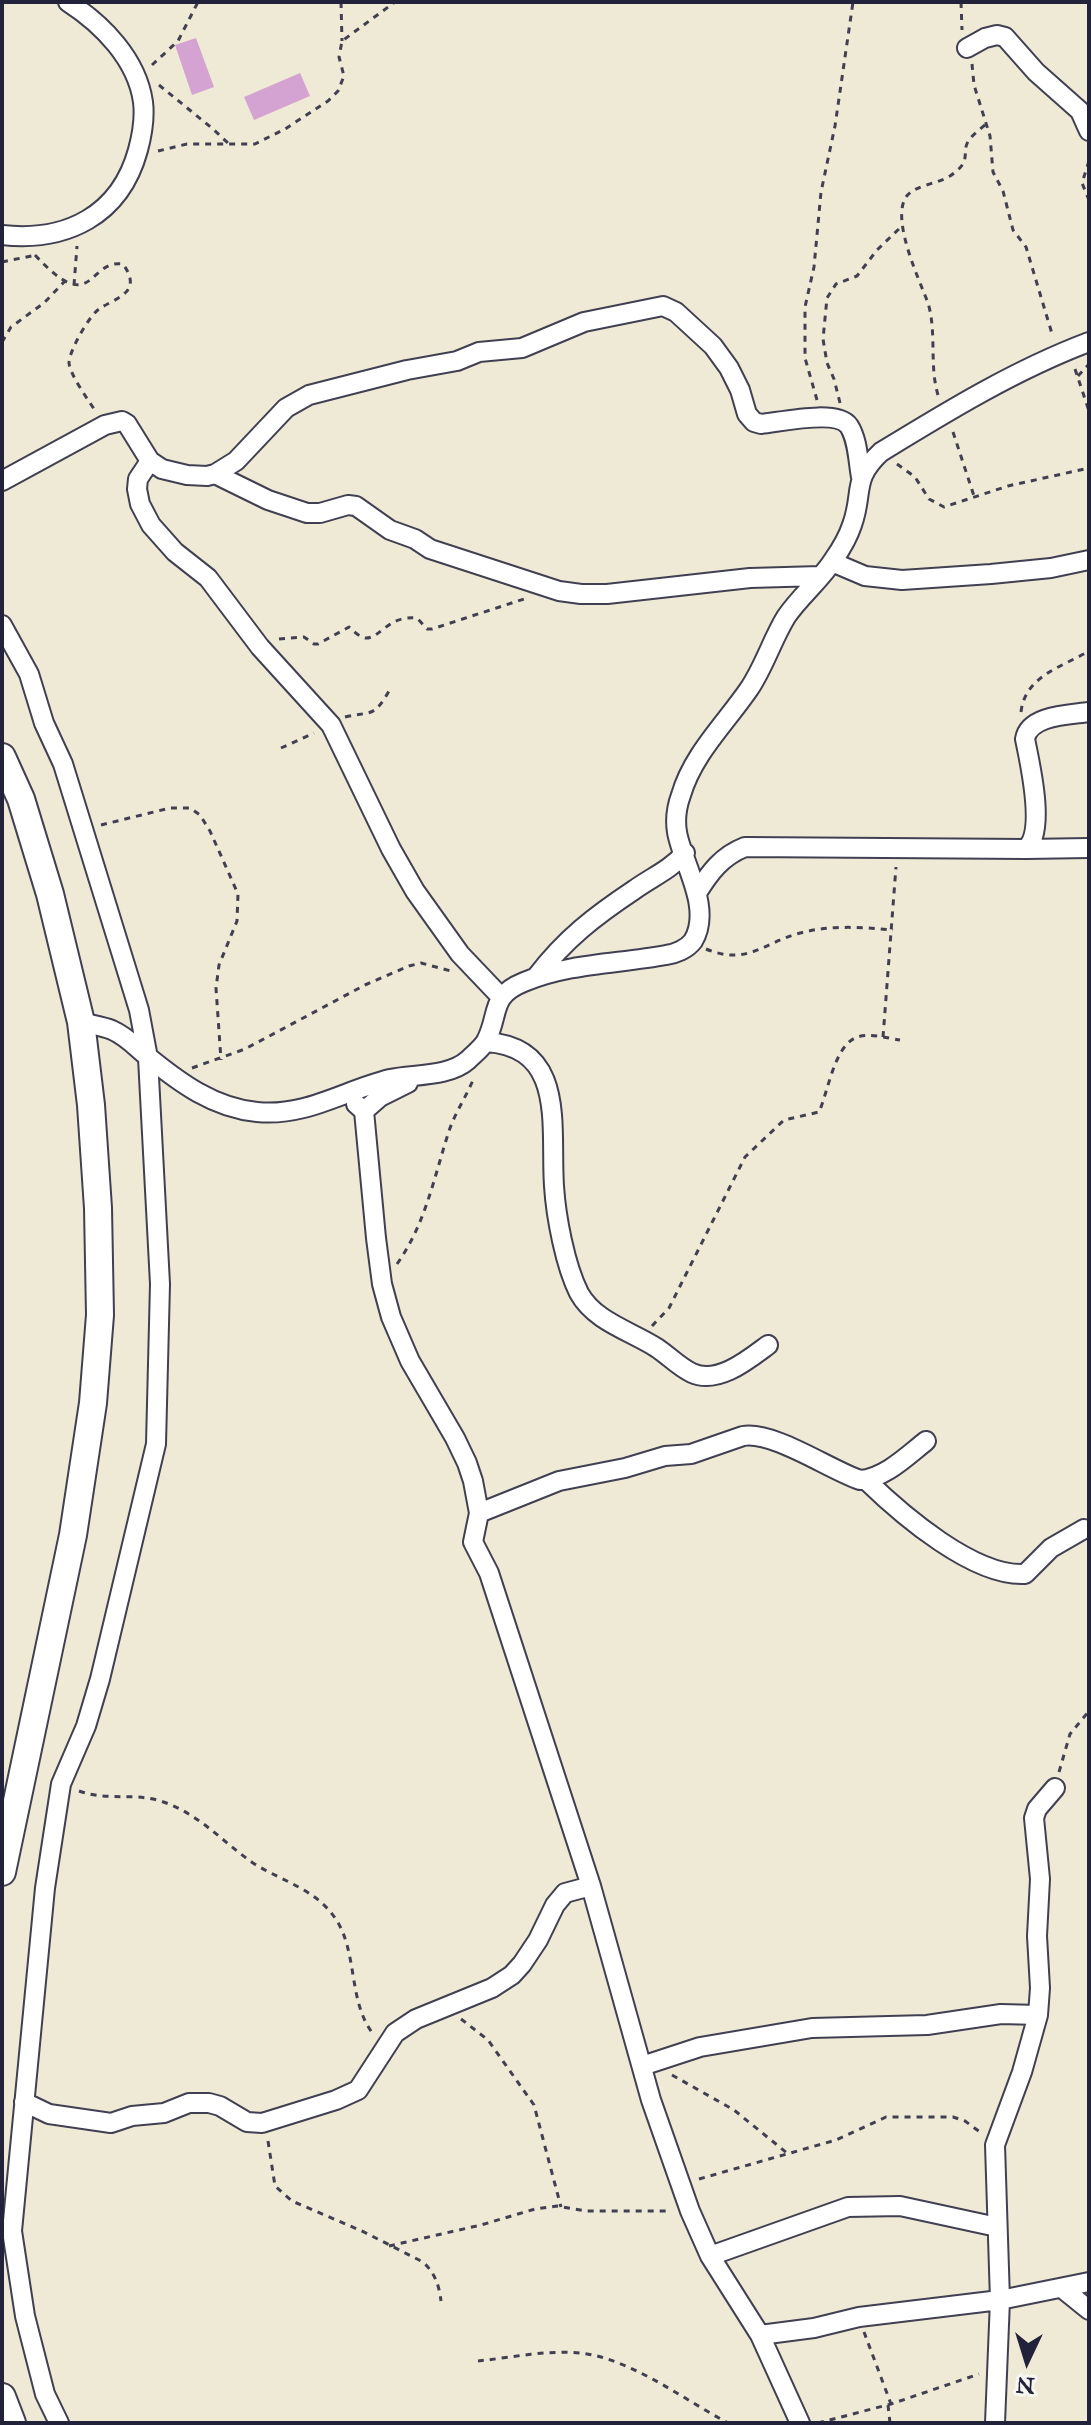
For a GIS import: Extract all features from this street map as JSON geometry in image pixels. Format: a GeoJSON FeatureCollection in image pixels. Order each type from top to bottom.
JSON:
{"type":"FeatureCollection","features":[{"type":"Feature","properties":{"kind":"highway"},"geometry":{"type":"LineString","coordinates":[[2,757],[21,799],[50,894],[81,1022],[91,1105],[98,1208],[100,1315],[97,1367],[73,1535],[2,1872]]}},
{"type":"Feature","properties":{"kind":"highway"},"geometry":{"type":"LineString","coordinates":[[2,2397],[12,2423]]}},
{"type":"Feature","properties":{"kind":"street"},"geometry":{"type":"LineString","coordinates":[[10,236],[53,234],[88,220],[108,207],[124,184],[135,160],[143,130],[143,101],[138,73],[99,24],[68,2]]}},
{"type":"Feature","properties":{"kind":"street"},"geometry":{"type":"LineString","coordinates":[[967,48],[985,38],[1005,37],[1036,72],[1080,111],[1089,131]]}},
{"type":"Feature","properties":{"kind":"street"},"geometry":{"type":"LineString","coordinates":[[81,1022],[121,1035],[188,1087],[213,1101],[262,1113],[288,1111],[318,1106],[366,1086],[464,1064],[483,1045],[497,1004],[511,987],[537,976],[579,966],[667,955],[683,950],[692,943],[697,930],[697,893],[677,834],[676,816],[690,771],[750,687],[788,615],[826,569],[852,526],[861,477],[850,427],[843,421],[822,418],[761,424],[754,422],[747,414],[729,368],[713,346],[676,312],[663,306],[584,322],[522,348],[479,352],[457,361],[407,370],[309,395],[286,408],[243,454],[215,474]]}},
{"type":"Feature","properties":{"kind":"street"},"geometry":{"type":"LineString","coordinates":[[861,477],[881,452],[946,413],[1023,370],[1089,342]]}},
{"type":"Feature","properties":{"kind":"street"},"geometry":{"type":"LineString","coordinates":[[2,481],[105,425],[122,421],[150,461],[162,469],[187,475],[215,474],[256,495],[307,513],[356,506],[390,530],[415,539],[430,549],[559,591],[607,594],[826,569],[902,580],[1051,568],[1089,560]]}},
{"type":"Feature","properties":{"kind":"street"},"geometry":{"type":"LineString","coordinates":[[150,461],[138,479],[137,489],[140,504],[151,525],[175,552],[208,578],[260,647],[331,725],[391,849],[415,891],[482,979],[497,1004],[506,1044]]}},
{"type":"Feature","properties":{"kind":"street"},"geometry":{"type":"LineString","coordinates":[[2,625],[29,674],[47,731],[67,777],[125,958],[148,1058],[160,1284],[156,1444],[100,1679],[86,1726],[61,1784],[45,1888],[12,2231],[25,2316],[45,2394],[59,2423]]}},
{"type":"Feature","properties":{"kind":"street"},"geometry":{"type":"LineString","coordinates":[[1026,849],[1034,839],[1035,817],[1026,731],[1041,721],[1089,712]]}},
{"type":"Feature","properties":{"kind":"street"},"geometry":{"type":"LineString","coordinates":[[697,893],[719,862],[745,847],[1089,848]]}},
{"type":"Feature","properties":{"kind":"street"},"geometry":{"type":"LineString","coordinates":[[537,976],[552,955],[576,932],[666,871],[685,853]]}},
{"type":"Feature","properties":{"kind":"street"},"geometry":{"type":"LineString","coordinates":[[483,1045],[506,1044],[527,1053],[544,1078],[554,1129],[557,1210],[579,1292],[601,1318],[634,1334],[701,1377],[727,1371],[768,1345]]}},
{"type":"Feature","properties":{"kind":"street"},"geometry":{"type":"LineString","coordinates":[[364,1111],[380,1097],[420,1074]]}},
{"type":"Feature","properties":{"kind":"street"},"geometry":{"type":"LineString","coordinates":[[341,1098],[353,1101],[364,1111],[382,1284],[391,1317],[404,1348],[467,1463],[479,1513],[473,1542],[489,1573],[503,1614],[591,1886],[690,2211],[710,2256],[760,2335],[796,2408],[800,2423]]}},
{"type":"Feature","properties":{"kind":"street"},"geometry":{"type":"LineString","coordinates":[[479,1513],[559,1481],[625,1468],[665,1456],[691,1454],[750,1435],[813,1458],[855,1479],[866,1480],[894,1466],[926,1441]]}},
{"type":"Feature","properties":{"kind":"street"},"geometry":{"type":"LineString","coordinates":[[866,1480],[915,1525],[934,1538],[1009,1575],[1025,1574],[1051,1548],[1084,1529]]}},
{"type":"Feature","properties":{"kind":"street"},"geometry":{"type":"LineString","coordinates":[[995,2423],[1000,2300],[995,2145],[1022,2072],[1038,2015],[1040,1879],[1034,1818],[1037,1809],[1055,1788]]}},
{"type":"Feature","properties":{"kind":"street"},"geometry":{"type":"LineString","coordinates":[[24,2102],[49,2114],[111,2123],[132,2116],[164,2113],[189,2103],[209,2103],[247,2122],[262,2123],[336,2100],[358,2090],[395,2033],[416,2019],[492,1988],[512,1975],[530,1952],[555,1905],[565,1893],[591,1886]]}},
{"type":"Feature","properties":{"kind":"street"},"geometry":{"type":"LineString","coordinates":[[647,2065],[700,2047],[812,2028],[927,2025],[1001,2014],[1038,2015]]}},
{"type":"Feature","properties":{"kind":"street"},"geometry":{"type":"LineString","coordinates":[[710,2256],[848,2207],[900,2206],[997,2227]]}},
{"type":"Feature","properties":{"kind":"street"},"geometry":{"type":"LineString","coordinates":[[760,2335],[814,2328],[859,2317],[1000,2300],[1089,2282]]}},
{"type":"Feature","properties":{"kind":"street"},"geometry":{"type":"LineString","coordinates":[[1063,2289],[1089,2310]]}},
{"type":"Feature","properties":{"kind":"path"},"geometry":{"type":"LineString","coordinates":[[198,2],[178,41],[156,63],[138,73],[179,100],[229,144]]}},
{"type":"Feature","properties":{"kind":"path"},"geometry":{"type":"LineString","coordinates":[[135,160],[187,144],[255,144],[328,101],[343,83],[344,76],[339,57],[342,41],[341,2]]}},
{"type":"Feature","properties":{"kind":"path"},"geometry":{"type":"LineString","coordinates":[[342,41],[395,2]]}},
{"type":"Feature","properties":{"kind":"path"},"geometry":{"type":"LineString","coordinates":[[822,418],[807,370],[805,307],[814,267],[821,192],[835,126],[853,2]]}},
{"type":"Feature","properties":{"kind":"path"},"geometry":{"type":"LineString","coordinates":[[961,2],[960,19],[972,63],[974,85],[987,123],[993,172],[1003,191],[1013,230],[1026,247],[1063,352],[1078,376],[1089,411]]}},
{"type":"Feature","properties":{"kind":"path"},"geometry":{"type":"LineString","coordinates":[[974,496],[936,392],[928,306],[903,225],[903,208],[907,196],[940,182],[958,170],[966,159],[969,140],[987,123]]}},
{"type":"Feature","properties":{"kind":"path"},"geometry":{"type":"LineString","coordinates":[[1089,161],[1082,178],[1089,200]]}},
{"type":"Feature","properties":{"kind":"path"},"geometry":{"type":"LineString","coordinates":[[74,285],[76,252],[88,220]]}},
{"type":"Feature","properties":{"kind":"path"},"geometry":{"type":"LineString","coordinates":[[843,421],[823,339],[827,298],[836,284],[857,276],[877,250],[903,225]]}},
{"type":"Feature","properties":{"kind":"path"},"geometry":{"type":"LineString","coordinates":[[10,236],[36,255],[51,273],[74,285],[87,283],[111,264],[123,264],[129,274],[126,293],[96,310],[69,361],[73,374],[105,425]]}},
{"type":"Feature","properties":{"kind":"path"},"geometry":{"type":"LineString","coordinates":[[2,262],[36,255]]}},
{"type":"Feature","properties":{"kind":"path"},"geometry":{"type":"LineString","coordinates":[[2,342],[11,327],[44,303],[65,281]]}},
{"type":"Feature","properties":{"kind":"path"},"geometry":{"type":"LineString","coordinates":[[1078,376],[1089,364]]}},
{"type":"Feature","properties":{"kind":"path"},"geometry":{"type":"LineString","coordinates":[[881,452],[915,477],[929,499],[944,507],[974,496],[1089,468]]}},
{"type":"Feature","properties":{"kind":"path"},"geometry":{"type":"LineString","coordinates":[[260,647],[297,636],[318,644],[349,627],[361,637],[370,638],[404,617],[417,618],[427,629],[432,629],[559,591]]}},
{"type":"Feature","properties":{"kind":"path"},"geometry":{"type":"LineString","coordinates":[[1026,731],[1021,708],[1029,689],[1040,678],[1089,651]]}},
{"type":"Feature","properties":{"kind":"path"},"geometry":{"type":"LineString","coordinates":[[281,748],[345,717],[371,713],[389,691]]}},
{"type":"Feature","properties":{"kind":"path"},"geometry":{"type":"LineString","coordinates":[[82,831],[170,808],[190,808],[200,815],[210,831],[238,894],[237,921],[219,965],[216,988],[221,1060]]}},
{"type":"Feature","properties":{"kind":"path"},"geometry":{"type":"LineString","coordinates":[[883,1037],[898,847]]}},
{"type":"Feature","properties":{"kind":"path"},"geometry":{"type":"LineString","coordinates":[[692,943],[733,957],[801,933],[850,927],[893,930]]}},
{"type":"Feature","properties":{"kind":"path"},"geometry":{"type":"LineString","coordinates":[[169,1072],[221,1060],[409,966],[431,965],[482,979]]}},
{"type":"Feature","properties":{"kind":"path"},"geometry":{"type":"LineString","coordinates":[[634,1334],[658,1322],[669,1308],[745,1157],[784,1120],[819,1112],[835,1067],[856,1037],[900,1040]]}},
{"type":"Feature","properties":{"kind":"path"},"geometry":{"type":"LineString","coordinates":[[382,1284],[420,1223],[450,1128],[476,1073],[483,1045]]}},
{"type":"Feature","properties":{"kind":"path"},"geometry":{"type":"LineString","coordinates":[[1055,1788],[1070,1734],[1089,1711]]}},
{"type":"Feature","properties":{"kind":"path"},"geometry":{"type":"LineString","coordinates":[[61,1784],[97,1797],[139,1797],[158,1801],[188,1813],[254,1863],[304,1888],[325,1903],[349,1946],[359,2002],[369,2029],[385,2048]]}},
{"type":"Feature","properties":{"kind":"path"},"geometry":{"type":"LineString","coordinates":[[440,2009],[471,2025],[488,2040],[531,2100],[561,2207]]}},
{"type":"Feature","properties":{"kind":"path"},"geometry":{"type":"LineString","coordinates":[[647,2065],[734,2110],[787,2153]]}},
{"type":"Feature","properties":{"kind":"path"},"geometry":{"type":"LineString","coordinates":[[681,2184],[836,2140],[890,2117],[953,2117],[965,2121],[995,2145]]}},
{"type":"Feature","properties":{"kind":"path"},"geometry":{"type":"LineString","coordinates":[[262,2123],[271,2149],[275,2186],[292,2201],[356,2228],[430,2269],[439,2284],[441,2301]]}},
{"type":"Feature","properties":{"kind":"path"},"geometry":{"type":"LineString","coordinates":[[389,2246],[535,2209],[690,2211]]}},
{"type":"Feature","properties":{"kind":"path"},"geometry":{"type":"LineString","coordinates":[[859,2317],[890,2405],[890,2423]]}},
{"type":"Feature","properties":{"kind":"path"},"geometry":{"type":"LineString","coordinates":[[478,2361],[558,2353],[599,2356],[632,2369],[728,2423]]}},
{"type":"Feature","properties":{"kind":"path"},"geometry":{"type":"LineString","coordinates":[[817,2423],[890,2405],[997,2367]]}},
{"type":"Feature","properties":{"kind":"building"},"geometry":{"type":"Polygon","coordinates":[[[196,38],[214,87],[192,95],[175,45],[196,38]]]}},
{"type":"Feature","properties":{"kind":"building"},"geometry":{"type":"Polygon","coordinates":[[[300,73],[310,96],[254,120],[244,97],[300,73]]]}}]}
